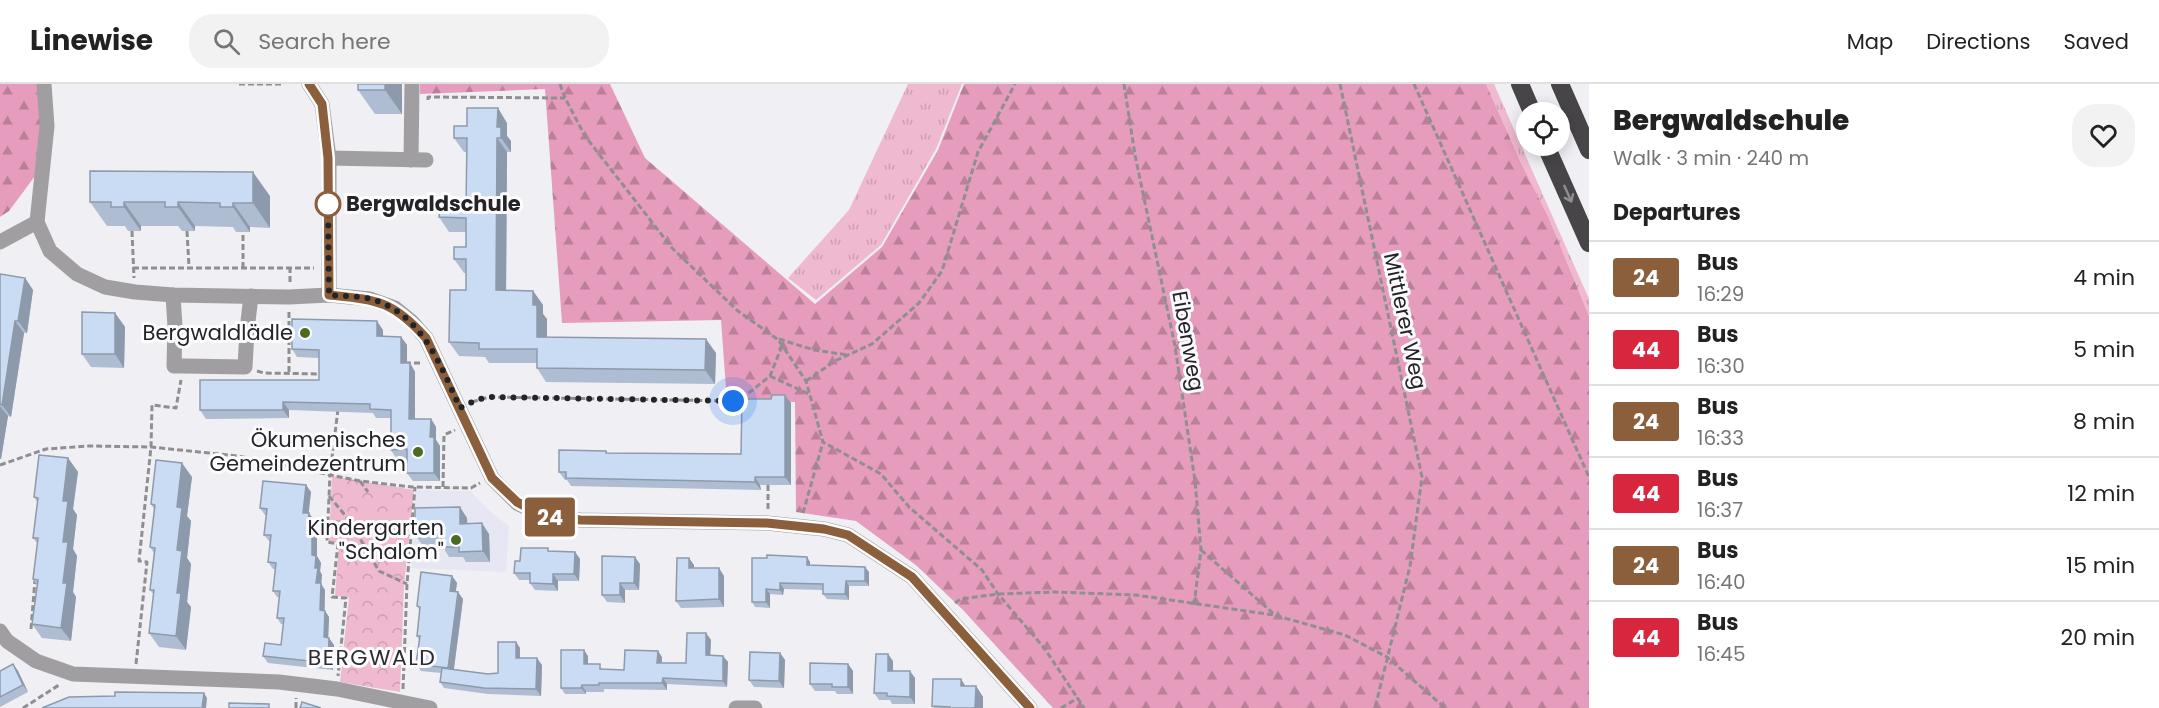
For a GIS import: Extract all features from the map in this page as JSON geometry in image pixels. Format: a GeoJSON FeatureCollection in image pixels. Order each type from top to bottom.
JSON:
{"type":"FeatureCollection","features":[{"type":"Feature","properties":{"kind":"highway"},"geometry":{"type":"LineString","coordinates":[[1520,84],[1528,102]]}},
{"type":"Feature","properties":{"kind":"highway"},"geometry":{"type":"LineString","coordinates":[[1560,84],[1589,150]]}},
{"type":"Feature","properties":{"kind":"highway"},"geometry":{"type":"LineString","coordinates":[[1550,156],[1589,243]]}},
{"type":"Feature","properties":{"kind":"street"},"geometry":{"type":"LineString","coordinates":[[44,84],[47,126],[37,222],[50,250],[77,274],[105,286],[135,292],[289,297],[329,295],[370,299],[394,308],[411,321],[426,338],[492,478],[517,502],[539,514],[555,518],[767,523],[824,529],[848,535],[912,577],[1030,708]]}},
{"type":"Feature","properties":{"kind":"street"},"geometry":{"type":"LineString","coordinates":[[309,84],[322,104],[328,158],[329,295]]}},
{"type":"Feature","properties":{"kind":"street"},"geometry":{"type":"LineString","coordinates":[[328,158],[418,160],[412,84]]}},
{"type":"Feature","properties":{"kind":"street"},"geometry":{"type":"LineString","coordinates":[[0,242],[37,222]]}},
{"type":"Feature","properties":{"kind":"street"},"geometry":{"type":"LineString","coordinates":[[173,295],[174,366],[245,367],[251,296]]}},
{"type":"Feature","properties":{"kind":"street"},"geometry":{"type":"LineString","coordinates":[[0,631],[7,641],[36,661],[73,674],[296,684],[337,688],[430,708]]}},
{"type":"Feature","properties":{"kind":"street"},"geometry":{"type":"LineString","coordinates":[[736,708],[755,708]]}},
{"type":"Feature","properties":{"kind":"path"},"geometry":{"type":"LineString","coordinates":[[239,84],[284,84]]}},
{"type":"Feature","properties":{"kind":"path"},"geometry":{"type":"LineString","coordinates":[[560,84],[585,136],[672,248],[738,311],[777,339],[806,381],[824,442],[799,526]]}},
{"type":"Feature","properties":{"kind":"path"},"geometry":{"type":"LineString","coordinates":[[806,381],[835,360],[872,344],[919,303],[942,270],[978,152],[1015,84]]}},
{"type":"Feature","properties":{"kind":"path","name":"Eibenweg"},"geometry":{"type":"LineString","coordinates":[[1124,84],[1135,155],[1175,346],[1195,481],[1201,550],[1194,605]]}},
{"type":"Feature","properties":{"kind":"path","name":"Mittlerer Weg"},"geometry":{"type":"LineString","coordinates":[[1340,84],[1422,477],[1410,566],[1375,708]]}},
{"type":"Feature","properties":{"kind":"path"},"geometry":{"type":"LineString","coordinates":[[1414,84],[1589,477]]}},
{"type":"Feature","properties":{"kind":"path"},"geometry":{"type":"LineString","coordinates":[[428,108],[428,98],[565,98]]}},
{"type":"Feature","properties":{"kind":"path"},"geometry":{"type":"LineString","coordinates":[[132,231],[134,285]]}},
{"type":"Feature","properties":{"kind":"path"},"geometry":{"type":"LineString","coordinates":[[187,231],[189,267]]}},
{"type":"Feature","properties":{"kind":"path"},"geometry":{"type":"LineString","coordinates":[[243,232],[243,268]]}},
{"type":"Feature","properties":{"kind":"path"},"geometry":{"type":"LineString","coordinates":[[133,268],[328,268]]}},
{"type":"Feature","properties":{"kind":"path"},"geometry":{"type":"LineString","coordinates":[[289,297],[290,373]]}},
{"type":"Feature","properties":{"kind":"path"},"geometry":{"type":"LineString","coordinates":[[777,339],[814,350],[848,355]]}},
{"type":"Feature","properties":{"kind":"path"},"geometry":{"type":"LineString","coordinates":[[460,408],[476,400],[489,397],[733,401],[750,392],[770,376],[782,345]]}},
{"type":"Feature","properties":{"kind":"path"},"geometry":{"type":"LineString","coordinates":[[264,373],[321,374],[321,363]]}},
{"type":"Feature","properties":{"kind":"path"},"geometry":{"type":"LineString","coordinates":[[404,363],[439,364]]}},
{"type":"Feature","properties":{"kind":"path"},"geometry":{"type":"LineString","coordinates":[[135,676],[147,562],[139,561],[151,447],[152,405],[176,408],[183,366]]}},
{"type":"Feature","properties":{"kind":"path"},"geometry":{"type":"LineString","coordinates":[[770,376],[809,394]]}},
{"type":"Feature","properties":{"kind":"path"},"geometry":{"type":"LineString","coordinates":[[339,401],[330,474],[327,542],[338,544],[332,597],[346,598],[340,660]]}},
{"type":"Feature","properties":{"kind":"path"},"geometry":{"type":"LineString","coordinates":[[443,487],[444,435],[467,424]]}},
{"type":"Feature","properties":{"kind":"path"},"geometry":{"type":"LineString","coordinates":[[824,442],[881,474],[909,507],[982,570],[998,594],[1045,649],[1084,708]]}},
{"type":"Feature","properties":{"kind":"path"},"geometry":{"type":"LineString","coordinates":[[0,465],[46,449],[89,446],[151,447],[238,456],[360,481],[415,487],[471,488],[492,478]]}},
{"type":"Feature","properties":{"kind":"path"},"geometry":{"type":"LineString","coordinates":[[45,460],[46,449]]}},
{"type":"Feature","properties":{"kind":"path"},"geometry":{"type":"LineString","coordinates":[[767,523],[768,479]]}},
{"type":"Feature","properties":{"kind":"path"},"geometry":{"type":"LineString","coordinates":[[360,481],[368,492]]}},
{"type":"Feature","properties":{"kind":"path"},"geometry":{"type":"LineString","coordinates":[[403,693],[407,584],[415,487]]}},
{"type":"Feature","properties":{"kind":"path"},"geometry":{"type":"LineString","coordinates":[[329,495],[349,520],[379,571],[407,584]]}},
{"type":"Feature","properties":{"kind":"path"},"geometry":{"type":"LineString","coordinates":[[1201,550],[1274,615]]}},
{"type":"Feature","properties":{"kind":"path"},"geometry":{"type":"LineString","coordinates":[[31,629],[36,573]]}},
{"type":"Feature","properties":{"kind":"path"},"geometry":{"type":"LineString","coordinates":[[943,611],[961,599],[998,594],[1055,592],[1136,595],[1274,615],[1345,635],[1388,657],[1445,708]]}},
{"type":"Feature","properties":{"kind":"path"},"geometry":{"type":"LineString","coordinates":[[22,708],[73,674]]}},
{"type":"Feature","properties":{"kind":"path"},"geometry":{"type":"LineString","coordinates":[[1061,708],[1078,698]]}},
{"type":"Feature","properties":{"kind":"shaded area"},"geometry":{"type":"Polygon","coordinates":[[[416,490],[470,491],[487,509],[509,526],[506,572],[411,568],[416,490]]]}},
{"type":"Feature","properties":{"kind":"green space"},"geometry":{"type":"Polygon","coordinates":[[[0,84],[51,84],[38,172],[9,211],[0,217],[0,84]]]}},
{"type":"Feature","properties":{"kind":"green space"},"geometry":{"type":"Polygon","coordinates":[[[420,84],[610,84],[645,158],[815,304],[882,247],[938,150],[964,84],[1486,84],[1516,156],[1548,216],[1589,316],[1589,708],[1053,708],[963,610],[917,566],[856,521],[796,512],[795,402],[727,402],[721,320],[562,323],[545,89],[420,94],[420,84]]]}},
{"type":"Feature","properties":{"kind":"green space"},"geometry":{"type":"Polygon","coordinates":[[[908,84],[962,84],[936,149],[881,245],[816,300],[788,278],[849,210],[908,84]]]}},
{"type":"Feature","properties":{"kind":"green space"},"geometry":{"type":"Polygon","coordinates":[[[1486,84],[1494,84],[1516,134],[1516,152],[1486,84]]]}},
{"type":"Feature","properties":{"kind":"green space"},"geometry":{"type":"Polygon","coordinates":[[[1518,156],[1526,156],[1589,299],[1589,316],[1548,216],[1518,156]]]}},
{"type":"Feature","properties":{"kind":"green space"},"geometry":{"type":"Polygon","coordinates":[[[332,476],[414,490],[404,586],[400,692],[340,682],[349,597],[335,596],[339,543],[329,541],[332,476]]]}},
{"type":"Feature","properties":{"kind":"building"},"geometry":{"type":"Polygon","coordinates":[[[358,84],[385,84],[385,90],[358,90],[358,84]]]}},
{"type":"Feature","properties":{"kind":"building"},"geometry":{"type":"Polygon","coordinates":[[[467,108],[498,108],[497,127],[501,127],[501,138],[497,138],[496,290],[533,291],[533,305],[537,305],[537,337],[706,339],[705,370],[537,368],[537,349],[479,349],[479,343],[449,342],[450,290],[466,290],[466,259],[454,259],[454,247],[466,247],[466,218],[439,217],[440,206],[466,207],[467,138],[454,138],[454,126],[467,126],[467,108]]]}},
{"type":"Feature","properties":{"kind":"building"},"geometry":{"type":"Polygon","coordinates":[[[90,171],[253,172],[253,203],[233,203],[233,207],[220,207],[220,203],[178,202],[178,207],[165,207],[165,202],[124,202],[124,207],[111,207],[111,202],[90,202],[90,171]]]}},
{"type":"Feature","properties":{"kind":"building"},"geometry":{"type":"Polygon","coordinates":[[[0,274],[25,278],[18,321],[15,321],[2,405],[0,404],[0,274]]]}},
{"type":"Feature","properties":{"kind":"building"},"geometry":{"type":"Polygon","coordinates":[[[82,312],[115,313],[115,354],[82,354],[82,312]]]}},
{"type":"Feature","properties":{"kind":"building"},"geometry":{"type":"Polygon","coordinates":[[[292,319],[377,321],[377,336],[401,337],[401,363],[410,363],[409,419],[431,419],[430,437],[434,437],[434,473],[407,473],[407,449],[391,450],[391,410],[370,409],[370,404],[283,402],[283,410],[200,410],[200,380],[319,380],[319,350],[292,349],[292,319]]]}},
{"type":"Feature","properties":{"kind":"building"},"geometry":{"type":"Polygon","coordinates":[[[772,395],[785,395],[785,477],[755,477],[755,482],[566,478],[566,472],[559,472],[559,450],[606,451],[606,453],[741,454],[742,399],[771,399],[772,395]]]}},
{"type":"Feature","properties":{"kind":"building"},"geometry":{"type":"Polygon","coordinates":[[[39,455],[68,458],[63,501],[68,501],[63,542],[68,542],[63,583],[67,583],[61,628],[32,624],[38,580],[33,579],[38,538],[33,538],[38,498],[34,497],[39,455]]]}},
{"type":"Feature","properties":{"kind":"building"},"geometry":{"type":"Polygon","coordinates":[[[156,460],[182,463],[177,507],[182,508],[177,550],[182,551],[177,593],[181,593],[176,636],[149,633],[154,590],[150,590],[155,548],[150,547],[155,505],[151,504],[156,460]]]}},
{"type":"Feature","properties":{"kind":"building"},"geometry":{"type":"Polygon","coordinates":[[[263,481],[306,485],[303,513],[309,513],[307,528],[312,528],[312,555],[316,556],[315,568],[318,568],[316,583],[321,583],[320,610],[325,611],[324,637],[329,638],[328,663],[263,656],[265,643],[281,645],[284,618],[277,618],[280,591],[273,591],[276,563],[268,562],[271,535],[264,535],[267,509],[260,508],[263,481]]]}},
{"type":"Feature","properties":{"kind":"building","name":"Kindergarten \"Schalom\""},"geometry":{"type":"Polygon","coordinates":[[[460,507],[460,524],[482,523],[483,551],[459,552],[459,547],[442,547],[441,535],[415,535],[415,508],[460,507]]]}},
{"type":"Feature","properties":{"kind":"building"},"geometry":{"type":"Polygon","coordinates":[[[521,548],[548,548],[548,551],[575,552],[574,574],[553,574],[553,584],[530,583],[530,573],[514,573],[515,561],[520,561],[521,548]]]}},
{"type":"Feature","properties":{"kind":"building"},"geometry":{"type":"Polygon","coordinates":[[[767,555],[807,557],[807,565],[865,567],[865,581],[846,581],[845,594],[823,594],[823,584],[780,583],[780,590],[766,589],[766,602],[752,602],[752,558],[767,558],[767,555]]]}},
{"type":"Feature","properties":{"kind":"building"},"geometry":{"type":"Polygon","coordinates":[[[602,556],[635,557],[634,583],[620,583],[620,595],[602,595],[602,556]]]}},
{"type":"Feature","properties":{"kind":"building"},"geometry":{"type":"Polygon","coordinates":[[[677,558],[689,558],[689,568],[719,568],[719,599],[676,601],[677,558]]]}},
{"type":"Feature","properties":{"kind":"building"},"geometry":{"type":"Polygon","coordinates":[[[421,572],[452,576],[450,591],[458,592],[448,668],[416,664],[420,636],[417,636],[420,607],[417,606],[421,572]]]}},
{"type":"Feature","properties":{"kind":"building"},"geometry":{"type":"Polygon","coordinates":[[[687,633],[706,633],[706,655],[723,656],[723,681],[663,678],[662,683],[599,683],[599,685],[582,685],[581,688],[561,688],[561,650],[584,650],[584,664],[600,664],[600,669],[624,670],[625,650],[658,651],[657,663],[686,663],[687,633]]]}},
{"type":"Feature","properties":{"kind":"building"},"geometry":{"type":"Polygon","coordinates":[[[498,642],[516,642],[516,658],[537,658],[536,689],[484,688],[440,682],[442,668],[488,674],[498,673],[498,642]]]}},
{"type":"Feature","properties":{"kind":"building"},"geometry":{"type":"Polygon","coordinates":[[[750,652],[780,653],[779,681],[749,680],[750,652]]]}},
{"type":"Feature","properties":{"kind":"building"},"geometry":{"type":"Polygon","coordinates":[[[876,654],[888,654],[888,671],[910,671],[910,697],[874,693],[876,654]]]}},
{"type":"Feature","properties":{"kind":"building"},"geometry":{"type":"Polygon","coordinates":[[[810,663],[848,664],[848,687],[810,684],[810,663]]]}},
{"type":"Feature","properties":{"kind":"building"},"geometry":{"type":"Polygon","coordinates":[[[13,664],[23,685],[0,697],[0,671],[13,664]]]}},
{"type":"Feature","properties":{"kind":"building"},"geometry":{"type":"Polygon","coordinates":[[[933,679],[961,679],[961,686],[976,686],[975,708],[932,706],[933,679]]]}},
{"type":"Feature","properties":{"kind":"building"},"geometry":{"type":"Polygon","coordinates":[[[115,692],[204,693],[202,708],[42,708],[69,697],[115,696],[115,692]]]}},
{"type":"Feature","properties":{"kind":"building"},"geometry":{"type":"Polygon","coordinates":[[[302,702],[321,708],[300,708],[302,702]]]}},
{"type":"Feature","properties":{"kind":"building"},"geometry":{"type":"Polygon","coordinates":[[[229,703],[269,704],[269,708],[229,708],[229,703]]]}},
{"type":"Feature","properties":{"kind":"bus line","name":"24"},"geometry":{"type":"LineString","coordinates":[[309,84],[322,104],[328,158],[329,295],[370,299],[394,308],[411,321],[426,338],[492,478],[504,491],[517,502],[539,514],[555,518],[767,523],[824,529],[848,535],[912,577],[1030,708]]}},
{"type":"Feature","properties":{"kind":"place","name":"Bergwaldschule"},"geometry":{"type":"Point","coordinates":[328,204]}},
{"type":"Feature","properties":{"kind":"place","name":"Bergwaldlädle"},"geometry":{"type":"Point","coordinates":[305,333]}},
{"type":"Feature","properties":{"kind":"place","name":"Ökumenisches Gemeindezentrum"},"geometry":{"type":"Point","coordinates":[418,452]}},
{"type":"Feature","properties":{"kind":"place","name":"Kindergarten \"Schalom\""},"geometry":{"type":"Point","coordinates":[456,540]}},
{"type":"Feature","properties":{"kind":"district","name":"BERGWALD"},"geometry":{"type":"Point","coordinates":[372,657]}},
{"type":"Feature","properties":{"kind":"route"},"geometry":{"type":"LineString","coordinates":[[328,204],[329,295],[370,299],[394,308],[411,321],[426,338],[460,408],[476,400],[489,397],[733,401]]}}]}
